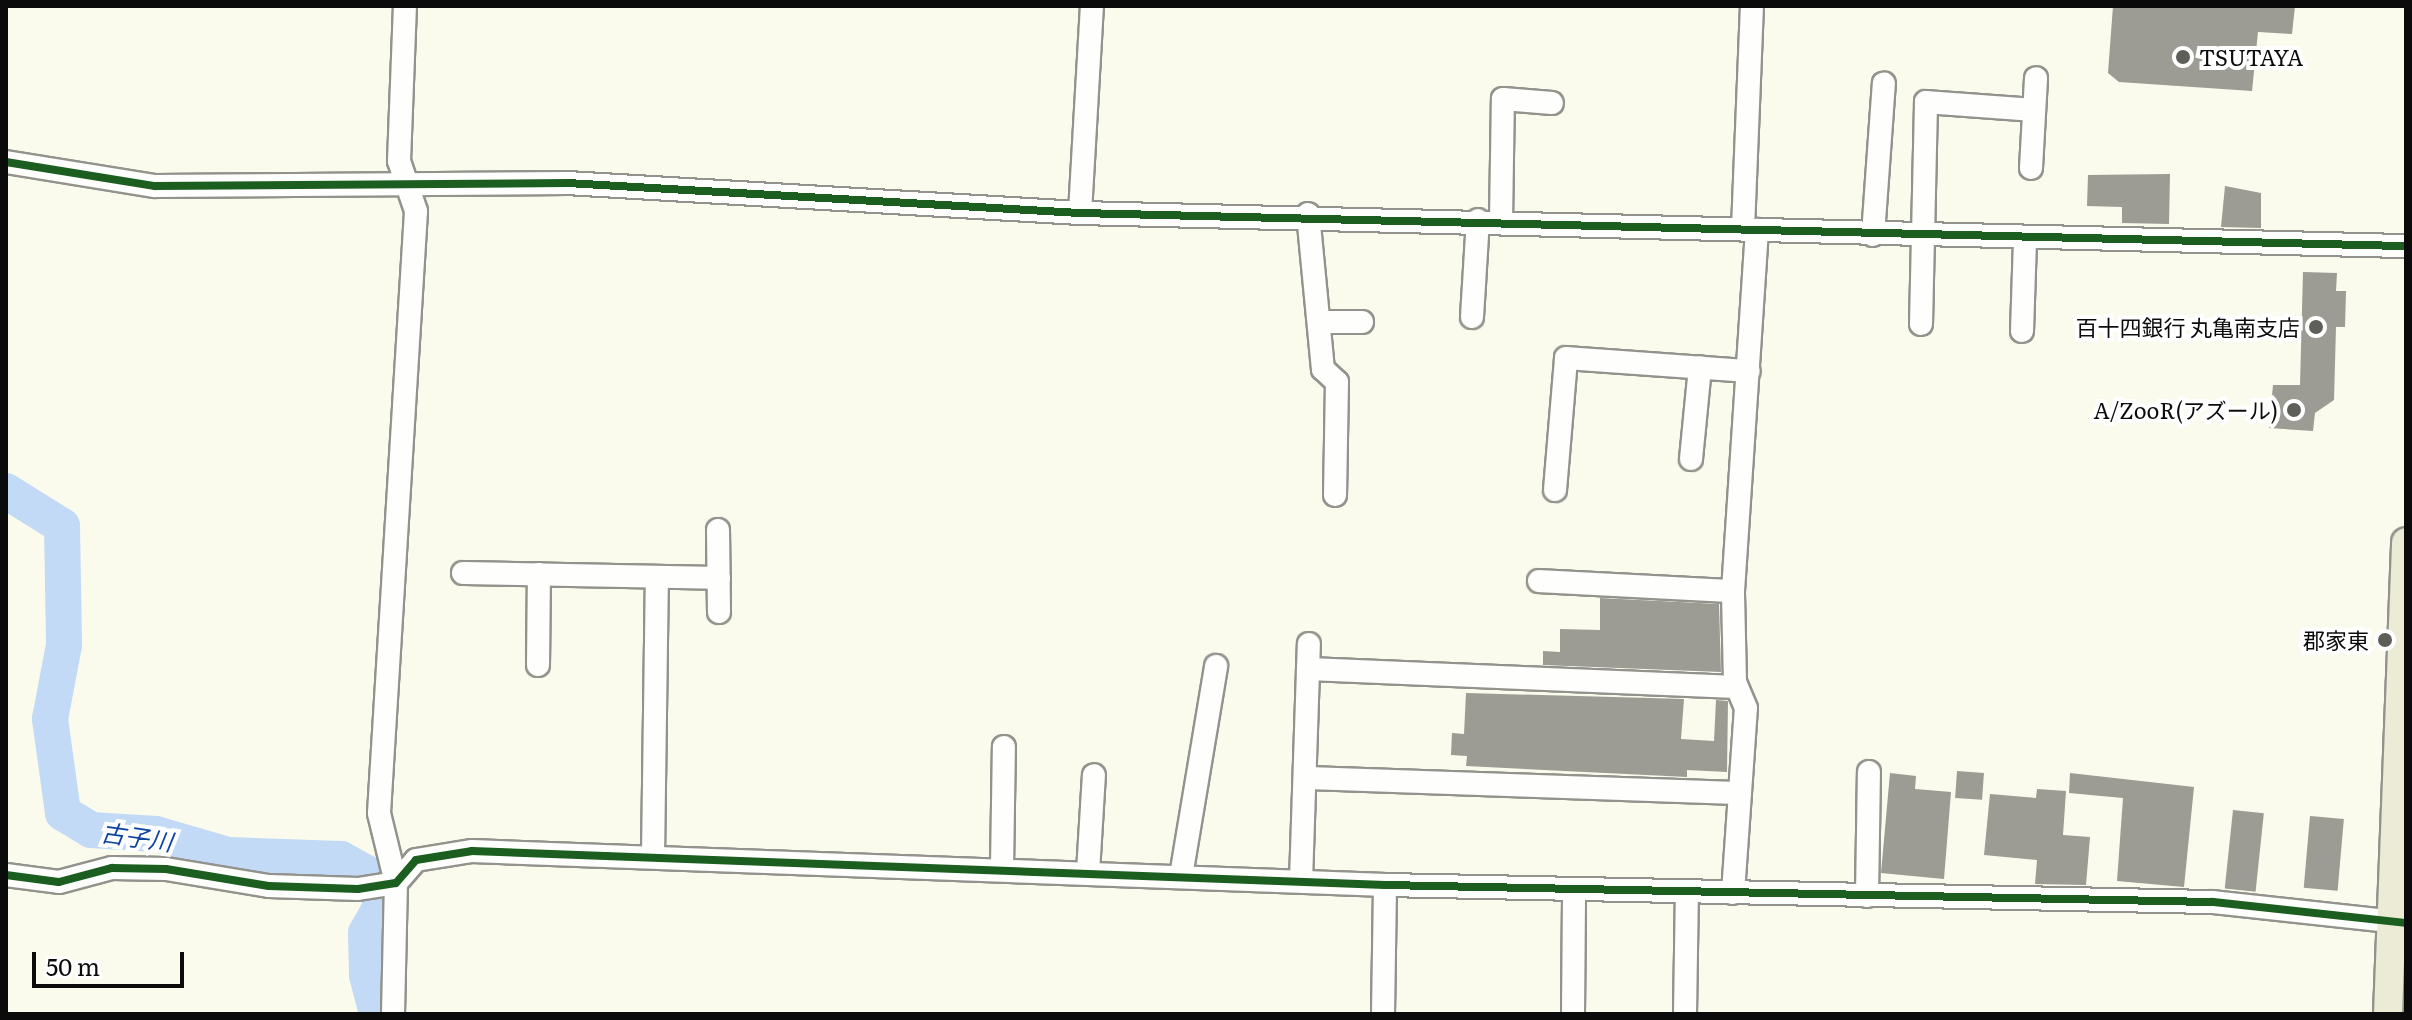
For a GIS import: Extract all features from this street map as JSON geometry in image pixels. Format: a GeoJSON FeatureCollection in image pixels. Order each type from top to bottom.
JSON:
{"type":"FeatureCollection","features":[{"type":"Feature","properties":{"kind":"main road"},"geometry":{"type":"LineString","coordinates":[[2388,1014],[2399,922],[2406,542]]}},
{"type":"Feature","properties":{"kind":"street"},"geometry":{"type":"LineString","coordinates":[[393,1014],[392,885],[379,813],[416,211],[399,161],[405,6]]}},
{"type":"Feature","properties":{"kind":"street"},"geometry":{"type":"LineString","coordinates":[[1080,213],[1092,6]]}},
{"type":"Feature","properties":{"kind":"street"},"geometry":{"type":"LineString","coordinates":[[1733,893],[1746,708],[1737,687],[1733,591],[1749,371],[1752,6]]}},
{"type":"Feature","properties":{"kind":"street"},"geometry":{"type":"LineString","coordinates":[[2031,168],[2036,78]]}},
{"type":"Feature","properties":{"kind":"street"},"geometry":{"type":"LineString","coordinates":[[1873,235],[1884,83]]}},
{"type":"Feature","properties":{"kind":"street"},"geometry":{"type":"LineString","coordinates":[[1501,221],[1503,99],[1552,103]]}},
{"type":"Feature","properties":{"kind":"street"},"geometry":{"type":"LineString","coordinates":[[1921,324],[1926,102],[2034,110]]}},
{"type":"Feature","properties":{"kind":"street"},"geometry":{"type":"LineString","coordinates":[[6,162],[155,186],[409,187],[567,183],[1080,213],[1308,214],[2025,240],[2406,246]]}},
{"type":"Feature","properties":{"kind":"street"},"geometry":{"type":"LineString","coordinates":[[1308,214],[1323,369],[1337,382],[1335,495]]}},
{"type":"Feature","properties":{"kind":"street"},"geometry":{"type":"LineString","coordinates":[[1472,317],[1478,220]]}},
{"type":"Feature","properties":{"kind":"street"},"geometry":{"type":"LineString","coordinates":[[2022,331],[2025,240]]}},
{"type":"Feature","properties":{"kind":"street"},"geometry":{"type":"LineString","coordinates":[[1320,322],[1362,322]]}},
{"type":"Feature","properties":{"kind":"street"},"geometry":{"type":"LineString","coordinates":[[1555,490],[1566,358],[1749,371]]}},
{"type":"Feature","properties":{"kind":"street"},"geometry":{"type":"LineString","coordinates":[[1691,459],[1700,367]]}},
{"type":"Feature","properties":{"kind":"street"},"geometry":{"type":"LineString","coordinates":[[718,530],[719,612]]}},
{"type":"Feature","properties":{"kind":"street"},"geometry":{"type":"LineString","coordinates":[[463,573],[719,578]]}},
{"type":"Feature","properties":{"kind":"street"},"geometry":{"type":"LineString","coordinates":[[538,665],[539,574]]}},
{"type":"Feature","properties":{"kind":"street"},"geometry":{"type":"LineString","coordinates":[[653,856],[657,577]]}},
{"type":"Feature","properties":{"kind":"street"},"geometry":{"type":"LineString","coordinates":[[1539,581],[1733,591]]}},
{"type":"Feature","properties":{"kind":"street"},"geometry":{"type":"LineString","coordinates":[[1301,881],[1309,644]]}},
{"type":"Feature","properties":{"kind":"street"},"geometry":{"type":"LineString","coordinates":[[1181,876],[1216,666]]}},
{"type":"Feature","properties":{"kind":"street"},"geometry":{"type":"LineString","coordinates":[[1308,669],[1737,687]]}},
{"type":"Feature","properties":{"kind":"street"},"geometry":{"type":"LineString","coordinates":[[1002,868],[1004,747]]}},
{"type":"Feature","properties":{"kind":"street"},"geometry":{"type":"LineString","coordinates":[[1867,896],[1869,772]]}},
{"type":"Feature","properties":{"kind":"street"},"geometry":{"type":"LineString","coordinates":[[1088,872],[1094,775]]}},
{"type":"Feature","properties":{"kind":"street"},"geometry":{"type":"LineString","coordinates":[[1305,778],[1740,793]]}},
{"type":"Feature","properties":{"kind":"street"},"geometry":{"type":"LineString","coordinates":[[6,875],[59,882],[112,868],[166,869],[269,886],[358,889],[392,885],[416,860],[472,851],[1002,868],[1385,885],[2213,902],[2399,922]]}},
{"type":"Feature","properties":{"kind":"street"},"geometry":{"type":"LineString","coordinates":[[1383,1014],[1385,885]]}},
{"type":"Feature","properties":{"kind":"street"},"geometry":{"type":"LineString","coordinates":[[1573,1014],[1574,889]]}},
{"type":"Feature","properties":{"kind":"street"},"geometry":{"type":"LineString","coordinates":[[1685,1014],[1687,892]]}},
{"type":"Feature","properties":{"kind":"building","name":"TSUTAYA"},"geometry":{"type":"Polygon","coordinates":[[[2113,6],[2295,6],[2292,34],[2258,32],[2252,91],[2119,82],[2108,73],[2113,6]]]}},
{"type":"Feature","properties":{"kind":"building"},"geometry":{"type":"Polygon","coordinates":[[[2170,174],[2169,224],[2122,223],[2122,207],[2087,206],[2088,175],[2170,174]]]}},
{"type":"Feature","properties":{"kind":"building"},"geometry":{"type":"Polygon","coordinates":[[[2225,186],[2261,193],[2261,228],[2221,227],[2225,186]]]}},
{"type":"Feature","properties":{"kind":"building"},"geometry":{"type":"Polygon","coordinates":[[[2303,272],[2337,273],[2336,291],[2346,291],[2345,327],[2336,327],[2334,400],[2315,413],[2313,431],[2269,428],[2273,385],[2300,385],[2303,272]]]}},
{"type":"Feature","properties":{"kind":"building"},"geometry":{"type":"Polygon","coordinates":[[[1600,598],[1719,604],[1721,672],[1543,665],[1543,651],[1560,652],[1560,629],[1600,630],[1600,598]]]}},
{"type":"Feature","properties":{"kind":"building"},"geometry":{"type":"Polygon","coordinates":[[[1466,693],[1684,699],[1681,739],[1714,741],[1716,700],[1728,701],[1727,772],[1687,770],[1687,777],[1466,766],[1467,756],[1451,755],[1452,733],[1464,734],[1466,693]]]}},
{"type":"Feature","properties":{"kind":"building"},"geometry":{"type":"Polygon","coordinates":[[[1957,771],[1984,773],[1982,800],[1955,798],[1957,771]]]}},
{"type":"Feature","properties":{"kind":"building"},"geometry":{"type":"Polygon","coordinates":[[[1890,773],[1916,776],[1915,789],[1951,792],[1944,879],[1881,873],[1890,773]]]}},
{"type":"Feature","properties":{"kind":"building"},"geometry":{"type":"Polygon","coordinates":[[[2070,773],[2194,787],[2184,887],[2117,881],[2123,798],[2069,793],[2070,773]]]}},
{"type":"Feature","properties":{"kind":"building"},"geometry":{"type":"Polygon","coordinates":[[[2037,789],[2066,791],[2063,835],[2090,837],[2086,885],[2035,884],[2037,860],[1984,855],[1990,794],[2036,798],[2037,789]]]}},
{"type":"Feature","properties":{"kind":"building"},"geometry":{"type":"Polygon","coordinates":[[[2233,810],[2264,813],[2256,892],[2225,889],[2233,810]]]}},
{"type":"Feature","properties":{"kind":"building"},"geometry":{"type":"Polygon","coordinates":[[[2310,816],[2344,819],[2338,891],[2304,888],[2310,816]]]}},
{"type":"Feature","properties":{"kind":"waterway","name":"古子川"},"geometry":{"type":"LineString","coordinates":[[6,491],[62,526],[64,645],[50,719],[63,813],[91,830],[156,834],[228,855],[341,859],[372,876],[382,905],[366,933],[367,975],[377,1014]]}},
{"type":"Feature","properties":{"kind":"cycle path"},"geometry":{"type":"LineString","coordinates":[[6,162],[155,186],[567,183],[1080,213],[2406,246]]}},
{"type":"Feature","properties":{"kind":"cycle path"},"geometry":{"type":"LineString","coordinates":[[6,875],[59,882],[112,868],[166,869],[269,886],[358,889],[396,883],[416,860],[472,851],[1385,885],[2213,902],[2406,923]]}},
{"type":"Feature","properties":{"kind":"place","name":"TSUTAYA"},"geometry":{"type":"Point","coordinates":[2183,57]}},
{"type":"Feature","properties":{"kind":"place","name":"百十四銀行 丸亀南支店"},"geometry":{"type":"Point","coordinates":[2316,327]}},
{"type":"Feature","properties":{"kind":"place","name":"A/ZooR(アズール)"},"geometry":{"type":"Point","coordinates":[2294,410]}},
{"type":"Feature","properties":{"kind":"place","name":"郡家東"},"geometry":{"type":"Point","coordinates":[2385,640]}}]}
